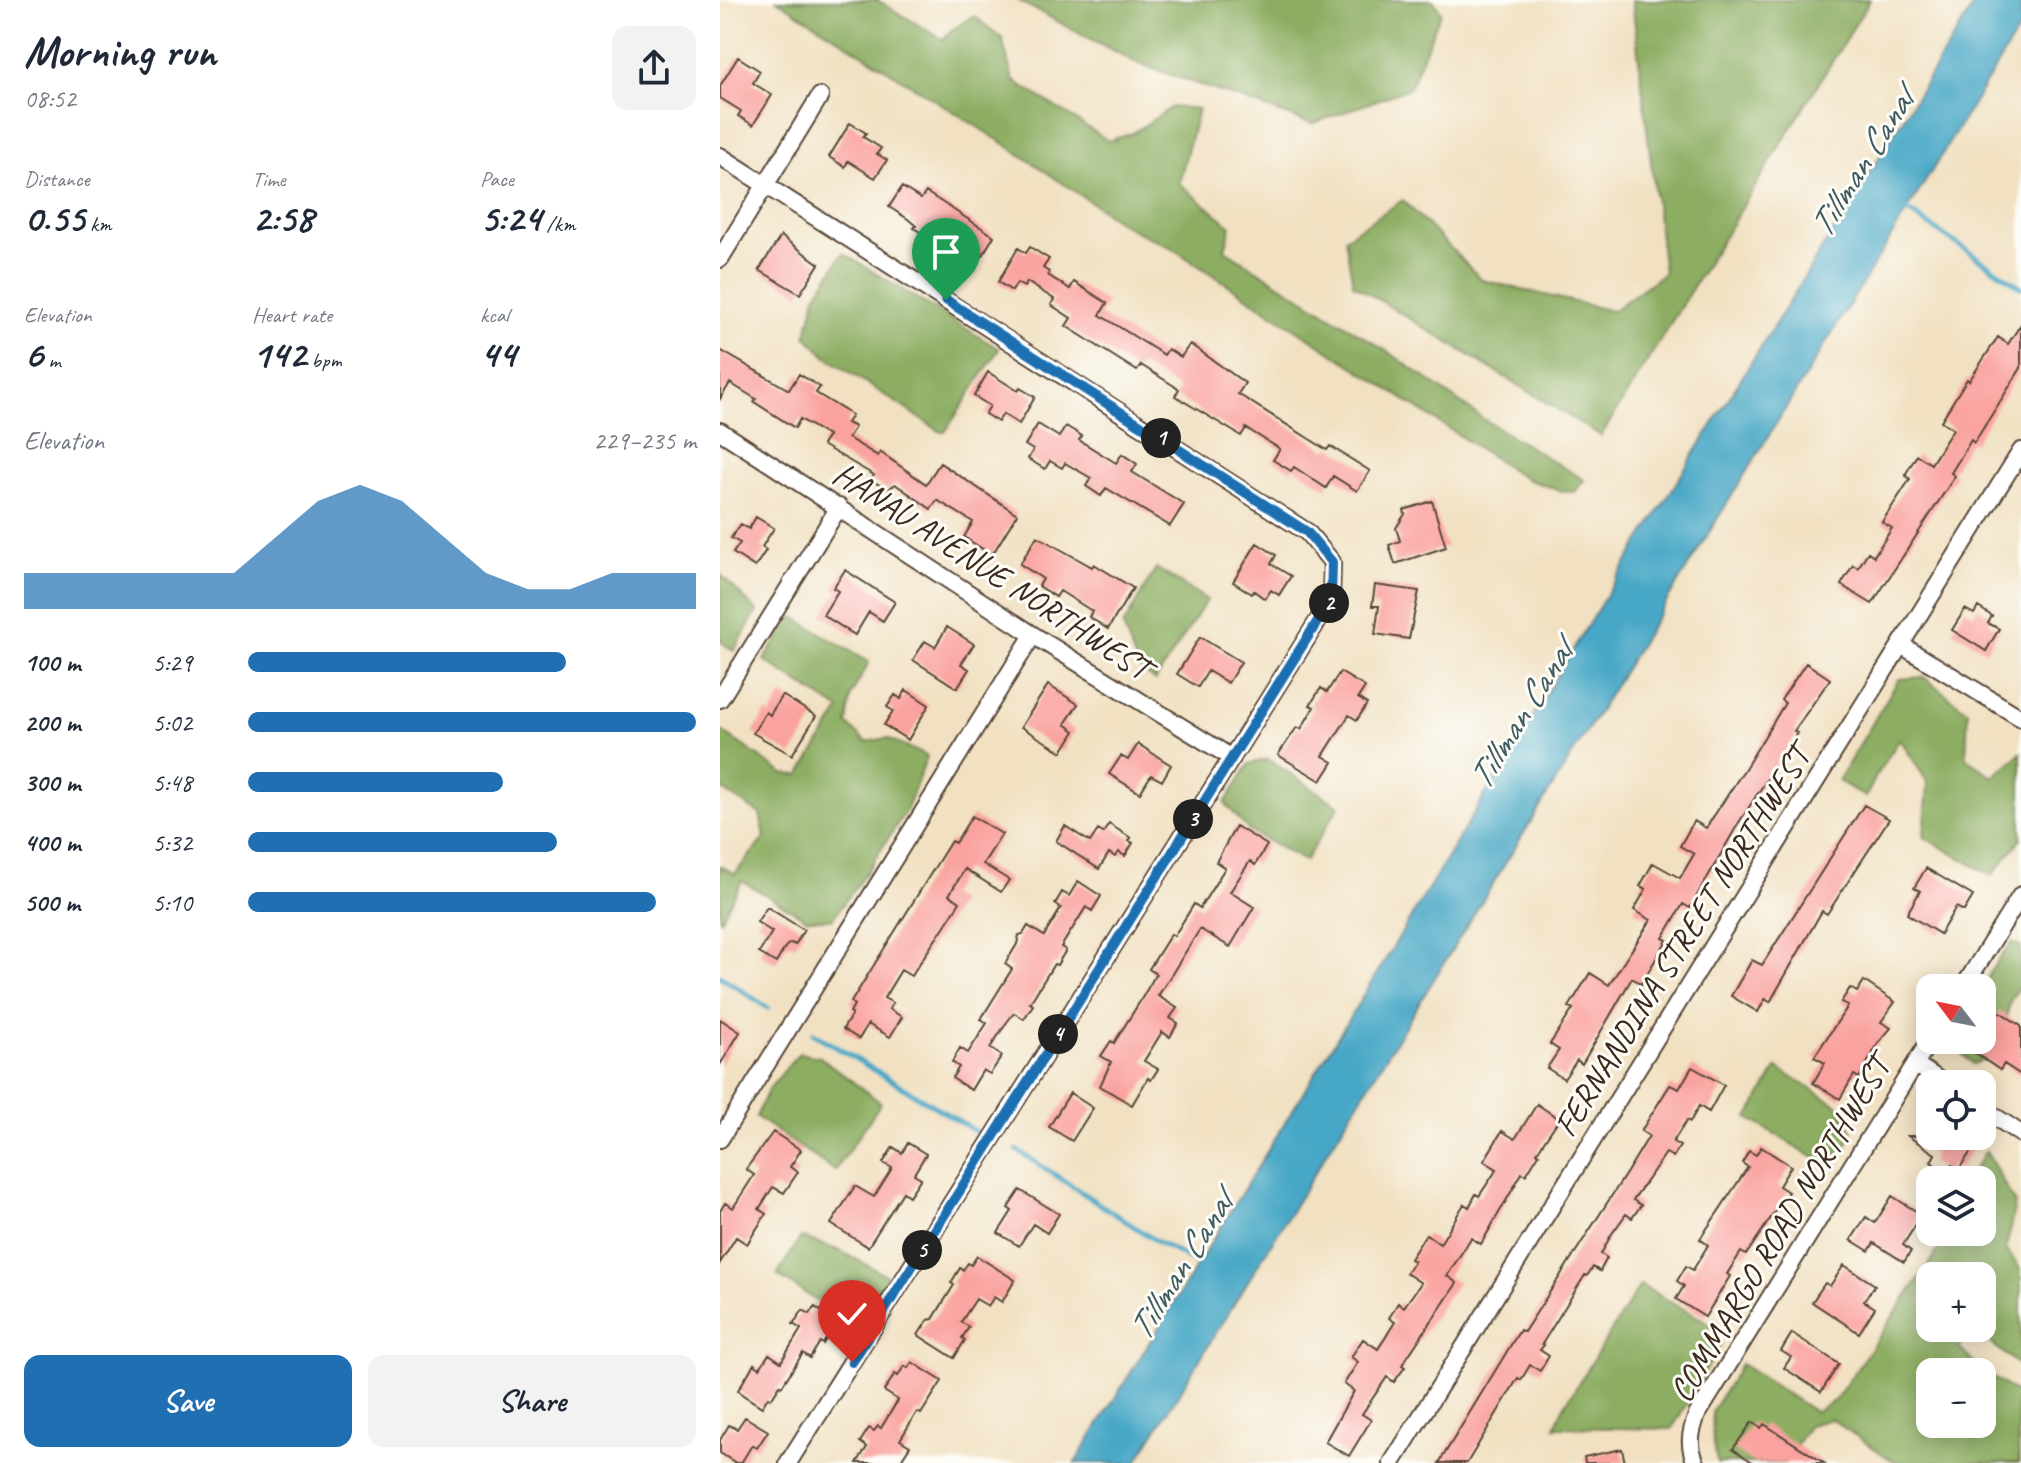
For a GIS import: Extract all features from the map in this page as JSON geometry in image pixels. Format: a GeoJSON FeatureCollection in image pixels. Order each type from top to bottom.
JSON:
{"type":"FeatureCollection","features":[{"type":"Feature","properties":{"kind":"street"},"geometry":{"type":"LineString","coordinates":[[720,259],[820,96]]}},
{"type":"Feature","properties":{"kind":"street"},"geometry":{"type":"LineString","coordinates":[[720,156],[1307,532],[1332,562],[1331,600],[788,1463]]}},
{"type":"Feature","properties":{"kind":"street","name":"HANAU AVENUE NORTHWEST"},"geometry":{"type":"LineString","coordinates":[[720,431],[1033,635],[1232,758]]}},
{"type":"Feature","properties":{"kind":"street","name":"FERNANDINA STREET NORTHWEST"},"geometry":{"type":"LineString","coordinates":[[1392,1463],[2021,451]]}},
{"type":"Feature","properties":{"kind":"street"},"geometry":{"type":"LineString","coordinates":[[720,699],[839,507]]}},
{"type":"Feature","properties":{"kind":"street"},"geometry":{"type":"LineString","coordinates":[[720,1139],[1033,635]]}},
{"type":"Feature","properties":{"kind":"street"},"geometry":{"type":"LineString","coordinates":[[1901,645],[2021,718]]}},
{"type":"Feature","properties":{"kind":"street"},"geometry":{"type":"LineString","coordinates":[[1972,974],[2021,895]]}},
{"type":"Feature","properties":{"kind":"street","name":"COMMARGO ROAD NORTHWEST"},"geometry":{"type":"LineString","coordinates":[[1693,1458],[1690,1434],[1697,1415],[1921,1054]]}},
{"type":"Feature","properties":{"kind":"street"},"geometry":{"type":"LineString","coordinates":[[1915,1064],[1924,1070]]}},
{"type":"Feature","properties":{"kind":"street"},"geometry":{"type":"LineString","coordinates":[[1996,1117],[2021,1134]]}},
{"type":"Feature","properties":{"kind":"green space"},"geometry":{"type":"Polygon","coordinates":[[[777,0],[877,0],[944,40],[950,31],[974,16],[1002,38],[1013,80],[1109,141],[1133,133],[1172,107],[1198,109],[1179,183],[1231,226],[1225,250],[1393,355],[1482,418],[1584,480],[1575,492],[1526,479],[1170,247],[1129,228],[1006,145],[777,0]]]}},
{"type":"Feature","properties":{"kind":"green space"},"geometry":{"type":"Polygon","coordinates":[[[1017,0],[1433,0],[1441,12],[1410,88],[1312,124],[1137,63],[1017,0]]]}},
{"type":"Feature","properties":{"kind":"green space"},"geometry":{"type":"Polygon","coordinates":[[[1632,0],[1870,0],[1601,436],[1353,284],[1345,238],[1403,200],[1482,280],[1612,311],[1664,273],[1632,0]]]}},
{"type":"Feature","properties":{"kind":"green space"},"geometry":{"type":"Polygon","coordinates":[[[843,253],[999,349],[945,432],[828,358],[806,336],[816,296],[843,253]]]}},
{"type":"Feature","properties":{"kind":"green space"},"geometry":{"type":"Polygon","coordinates":[[[1156,568],[1207,600],[1155,681],[1138,667],[1123,626],[1156,568]]]}},
{"type":"Feature","properties":{"kind":"green space"},"geometry":{"type":"Polygon","coordinates":[[[720,574],[757,611],[734,651],[720,641],[720,574]]]}},
{"type":"Feature","properties":{"kind":"green space"},"geometry":{"type":"Polygon","coordinates":[[[792,616],[869,662],[851,695],[847,724],[866,742],[887,738],[927,756],[907,809],[832,919],[807,919],[742,881],[720,921],[720,866],[735,874],[765,837],[760,814],[720,788],[720,730],[784,774],[800,775],[840,710],[764,660],[792,616]]]}},
{"type":"Feature","properties":{"kind":"green space"},"geometry":{"type":"Polygon","coordinates":[[[1924,677],[1968,711],[1966,757],[1993,777],[2021,753],[2021,839],[1992,876],[1924,837],[1928,783],[1900,739],[1866,797],[1838,781],[1899,679],[1924,677]]]}},
{"type":"Feature","properties":{"kind":"green space"},"geometry":{"type":"Polygon","coordinates":[[[1268,759],[1339,806],[1305,861],[1249,831],[1225,803],[1249,764],[1268,759]]]}},
{"type":"Feature","properties":{"kind":"green space"},"geometry":{"type":"Polygon","coordinates":[[[2012,942],[2021,947],[2021,985],[2011,999],[1996,1055],[1973,1064],[1962,1054],[1996,1054],[1996,974],[1990,974],[2012,942]]]}},
{"type":"Feature","properties":{"kind":"green space"},"geometry":{"type":"Polygon","coordinates":[[[799,1053],[820,1057],[881,1103],[835,1171],[756,1117],[768,1090],[799,1053]]]}},
{"type":"Feature","properties":{"kind":"green space"},"geometry":{"type":"Polygon","coordinates":[[[1777,1068],[1839,1106],[1853,1133],[1843,1150],[1823,1163],[1748,1118],[1777,1068]]]}},
{"type":"Feature","properties":{"kind":"green space"},"geometry":{"type":"Polygon","coordinates":[[[1986,1151],[1994,1166],[1976,1166],[1986,1151]]]}},
{"type":"Feature","properties":{"kind":"green space"},"geometry":{"type":"Polygon","coordinates":[[[1996,1169],[2015,1204],[2006,1249],[2021,1270],[2021,1367],[1990,1342],[1996,1342],[1996,1262],[1930,1262],[1941,1246],[1996,1246],[1996,1169]]]}},
{"type":"Feature","properties":{"kind":"green space"},"geometry":{"type":"Polygon","coordinates":[[[801,1237],[840,1251],[888,1276],[856,1326],[777,1275],[801,1237]]]}},
{"type":"Feature","properties":{"kind":"green space"},"geometry":{"type":"Polygon","coordinates":[[[1916,1283],[1916,1342],[1962,1342],[1959,1348],[1969,1358],[1916,1358],[1916,1438],[1996,1438],[1996,1380],[2017,1393],[2019,1463],[1896,1463],[1831,1419],[1809,1425],[1785,1463],[1718,1463],[1713,1445],[1712,1411],[1741,1364],[1815,1412],[1835,1400],[1916,1283]]]}},
{"type":"Feature","properties":{"kind":"green space"},"geometry":{"type":"Polygon","coordinates":[[[1640,1285],[1716,1327],[1721,1344],[1672,1429],[1555,1427],[1562,1410],[1640,1285]]]}},
{"type":"Feature","properties":{"kind":"water"},"geometry":{"type":"Polygon","coordinates":[[[1977,0],[2021,0],[2021,26],[1136,1463],[1075,1463],[1589,623],[1977,0]]]}},
{"type":"Feature","properties":{"kind":"building"},"geometry":{"type":"Polygon","coordinates":[[[738,57],[760,71],[753,83],[772,95],[753,125],[738,116],[741,111],[720,98],[720,86],[738,57]]]}},
{"type":"Feature","properties":{"kind":"building"},"geometry":{"type":"Polygon","coordinates":[[[850,123],[866,133],[863,137],[881,148],[877,154],[887,160],[875,178],[848,161],[845,167],[829,157],[850,123]]]}},
{"type":"Feature","properties":{"kind":"building"},"geometry":{"type":"Polygon","coordinates":[[[902,187],[921,199],[926,192],[994,236],[976,266],[962,257],[964,253],[933,233],[929,238],[889,207],[902,187]]]}},
{"type":"Feature","properties":{"kind":"building"},"geometry":{"type":"Polygon","coordinates":[[[781,236],[819,264],[800,294],[759,270],[781,236]]]}},
{"type":"Feature","properties":{"kind":"building"},"geometry":{"type":"Polygon","coordinates":[[[1030,247],[1049,259],[1043,268],[1049,272],[1048,275],[1070,289],[1074,282],[1107,303],[1100,315],[1164,355],[1168,349],[1181,357],[1190,344],[1245,383],[1238,394],[1327,450],[1330,446],[1370,471],[1357,491],[1333,476],[1326,488],[1294,467],[1291,471],[1273,460],[1280,449],[1246,428],[1241,436],[1175,396],[1179,389],[1141,365],[1137,371],[1066,326],[1071,318],[1051,305],[1054,299],[1027,282],[1024,287],[1017,283],[1012,291],[998,282],[1018,248],[1026,253],[1030,247]]]}},
{"type":"Feature","properties":{"kind":"building"},"geometry":{"type":"Polygon","coordinates":[[[2021,324],[2021,368],[1974,443],[1971,440],[1951,473],[1955,476],[1872,604],[1841,585],[1853,565],[1858,568],[1868,552],[1874,556],[1892,528],[1882,522],[1910,479],[1905,475],[1917,455],[1931,464],[1953,429],[1941,421],[1967,379],[1969,381],[1998,337],[2008,344],[2021,324]]]}},
{"type":"Feature","properties":{"kind":"building"},"geometry":{"type":"Polygon","coordinates":[[[720,350],[789,390],[799,374],[820,387],[816,393],[852,415],[847,423],[855,427],[848,438],[878,456],[880,452],[926,484],[940,463],[1017,514],[992,555],[964,537],[973,522],[937,500],[931,509],[895,484],[888,490],[871,480],[874,475],[822,445],[828,436],[800,419],[795,428],[730,383],[720,399],[720,350]]]}},
{"type":"Feature","properties":{"kind":"building"},"geometry":{"type":"Polygon","coordinates":[[[988,372],[1018,391],[1020,388],[1035,397],[1019,424],[1003,414],[998,422],[985,414],[990,406],[974,396],[988,372]]]}},
{"type":"Feature","properties":{"kind":"building"},"geometry":{"type":"Polygon","coordinates":[[[1038,424],[1059,437],[1066,426],[1082,436],[1079,440],[1116,463],[1122,454],[1137,464],[1132,472],[1184,504],[1170,526],[1106,488],[1101,496],[1086,486],[1091,478],[1065,463],[1062,468],[1050,461],[1045,469],[1028,459],[1033,450],[1025,445],[1038,424]]]}},
{"type":"Feature","properties":{"kind":"building"},"geometry":{"type":"Polygon","coordinates":[[[1432,501],[1446,547],[1395,564],[1389,545],[1400,541],[1396,528],[1405,514],[1404,510],[1432,501]]]}},
{"type":"Feature","properties":{"kind":"building"},"geometry":{"type":"Polygon","coordinates":[[[756,517],[774,528],[762,547],[766,550],[755,567],[733,553],[740,543],[731,538],[741,524],[749,529],[756,517]]]}},
{"type":"Feature","properties":{"kind":"building"},"geometry":{"type":"Polygon","coordinates":[[[1037,536],[1092,567],[1094,564],[1133,588],[1108,629],[1089,617],[1092,611],[1060,591],[1056,597],[1039,586],[1043,579],[1020,564],[1037,536]]]}},
{"type":"Feature","properties":{"kind":"building"},"geometry":{"type":"Polygon","coordinates":[[[1257,543],[1276,555],[1271,564],[1291,576],[1279,595],[1271,590],[1265,599],[1233,582],[1257,543]]]}},
{"type":"Feature","properties":{"kind":"building"},"geometry":{"type":"Polygon","coordinates":[[[845,570],[895,602],[883,621],[869,612],[855,635],[823,615],[838,591],[833,588],[845,570]]]}},
{"type":"Feature","properties":{"kind":"building"},"geometry":{"type":"Polygon","coordinates":[[[1375,585],[1419,591],[1409,639],[1375,634],[1379,606],[1372,606],[1375,585]]]}},
{"type":"Feature","properties":{"kind":"building"},"geometry":{"type":"Polygon","coordinates":[[[1978,607],[1992,616],[1988,623],[1999,629],[1986,651],[1952,630],[1965,609],[1974,614],[1978,607]]]}},
{"type":"Feature","properties":{"kind":"building"},"geometry":{"type":"Polygon","coordinates":[[[947,627],[974,644],[961,664],[969,669],[957,688],[913,660],[925,641],[935,647],[947,627]]]}},
{"type":"Feature","properties":{"kind":"building"},"geometry":{"type":"Polygon","coordinates":[[[1200,637],[1241,662],[1228,683],[1208,671],[1198,687],[1177,674],[1200,637]]]}},
{"type":"Feature","properties":{"kind":"building"},"geometry":{"type":"Polygon","coordinates":[[[1806,663],[1830,679],[1794,731],[1797,733],[1738,824],[1690,908],[1683,904],[1663,938],[1667,940],[1641,984],[1632,978],[1582,1064],[1577,1060],[1564,1079],[1547,1068],[1559,1050],[1550,1044],[1573,1009],[1569,1007],[1590,973],[1609,985],[1651,920],[1634,910],[1646,889],[1640,886],[1653,863],[1680,878],[1694,854],[1680,846],[1694,821],[1706,828],[1785,703],[1781,700],[1806,663]]]}},
{"type":"Feature","properties":{"kind":"building"},"geometry":{"type":"Polygon","coordinates":[[[1340,672],[1365,687],[1358,698],[1367,704],[1357,720],[1349,715],[1323,756],[1333,762],[1321,781],[1278,755],[1297,727],[1301,729],[1314,707],[1310,705],[1321,688],[1327,692],[1340,672]]]}},
{"type":"Feature","properties":{"kind":"building"},"geometry":{"type":"Polygon","coordinates":[[[1048,685],[1078,704],[1065,724],[1075,731],[1062,752],[1021,727],[1048,685]]]}},
{"type":"Feature","properties":{"kind":"building"},"geometry":{"type":"Polygon","coordinates":[[[906,690],[929,705],[908,740],[884,725],[893,711],[887,707],[895,695],[901,699],[906,690]]]}},
{"type":"Feature","properties":{"kind":"building"},"geometry":{"type":"Polygon","coordinates":[[[782,695],[816,716],[792,755],[753,733],[766,712],[770,715],[782,695]]]}},
{"type":"Feature","properties":{"kind":"building"},"geometry":{"type":"Polygon","coordinates":[[[1138,744],[1171,765],[1162,781],[1151,775],[1140,793],[1109,774],[1121,756],[1128,760],[1138,744]]]}},
{"type":"Feature","properties":{"kind":"building"},"geometry":{"type":"Polygon","coordinates":[[[1864,805],[1889,819],[1827,914],[1822,911],[1770,1002],[1765,999],[1758,1012],[1731,996],[1752,960],[1762,965],[1864,805]]]}},
{"type":"Feature","properties":{"kind":"building"},"geometry":{"type":"Polygon","coordinates":[[[972,816],[1002,834],[983,864],[1009,880],[1001,892],[965,869],[949,895],[960,902],[911,976],[901,970],[884,998],[893,1003],[889,1009],[902,1017],[890,1037],[868,1024],[859,1039],[843,1029],[852,1014],[854,1005],[851,1002],[951,841],[955,843],[972,816]]]}},
{"type":"Feature","properties":{"kind":"building"},"geometry":{"type":"Polygon","coordinates":[[[1109,824],[1131,838],[1129,841],[1133,843],[1125,856],[1119,852],[1115,857],[1109,853],[1099,869],[1056,841],[1065,826],[1090,842],[1098,830],[1103,833],[1109,824]]]}},
{"type":"Feature","properties":{"kind":"building"},"geometry":{"type":"Polygon","coordinates":[[[1236,826],[1267,845],[1255,865],[1250,861],[1230,892],[1254,907],[1230,947],[1200,929],[1158,996],[1177,1008],[1170,1018],[1178,1023],[1170,1037],[1162,1032],[1144,1061],[1158,1069],[1151,1080],[1148,1078],[1132,1105],[1100,1086],[1111,1062],[1101,1056],[1111,1041],[1114,1043],[1156,974],[1149,969],[1171,934],[1174,936],[1194,904],[1200,908],[1225,868],[1216,862],[1236,826]]]}},
{"type":"Feature","properties":{"kind":"building"},"geometry":{"type":"Polygon","coordinates":[[[1926,868],[1973,896],[1964,911],[1956,907],[1940,934],[1907,914],[1920,891],[1914,888],[1926,868]]]}},
{"type":"Feature","properties":{"kind":"building"},"geometry":{"type":"Polygon","coordinates":[[[1078,881],[1101,896],[1092,911],[1086,907],[1061,947],[1066,950],[1030,1003],[1033,1005],[1024,1019],[1014,1013],[1007,1022],[990,1048],[1002,1056],[990,1074],[983,1070],[971,1090],[952,1078],[959,1067],[952,1062],[960,1048],[968,1053],[987,1023],[981,1019],[1012,969],[1005,964],[1019,935],[1028,926],[1044,936],[1061,908],[1055,904],[1062,892],[1069,896],[1078,881]]]}},
{"type":"Feature","properties":{"kind":"building"},"geometry":{"type":"Polygon","coordinates":[[[767,907],[804,930],[795,945],[791,943],[786,946],[776,963],[759,953],[772,932],[757,922],[767,907]]]}},
{"type":"Feature","properties":{"kind":"building"},"geometry":{"type":"Polygon","coordinates":[[[1864,981],[1895,1002],[1881,1022],[1891,1028],[1879,1042],[1859,1078],[1854,1075],[1840,1099],[1813,1083],[1825,1063],[1814,1057],[1848,1006],[1841,1002],[1850,988],[1857,992],[1864,981]]]}},
{"type":"Feature","properties":{"kind":"building"},"geometry":{"type":"Polygon","coordinates":[[[1999,1011],[2021,1026],[2021,1075],[2004,1064],[2000,1070],[1976,1054],[1996,1054],[1996,1016],[1999,1011]]]}},
{"type":"Feature","properties":{"kind":"building"},"geometry":{"type":"Polygon","coordinates":[[[720,1019],[740,1032],[720,1065],[720,1019]]]}},
{"type":"Feature","properties":{"kind":"building"},"geometry":{"type":"Polygon","coordinates":[[[1692,1067],[1724,1085],[1709,1112],[1699,1106],[1673,1142],[1680,1146],[1673,1157],[1666,1153],[1633,1200],[1641,1205],[1632,1218],[1626,1214],[1611,1235],[1601,1254],[1607,1258],[1600,1271],[1593,1267],[1585,1275],[1542,1344],[1540,1350],[1549,1356],[1540,1371],[1530,1365],[1521,1380],[1518,1378],[1467,1463],[1439,1463],[1520,1330],[1524,1332],[1649,1136],[1641,1131],[1670,1085],[1679,1089],[1692,1067]]]}},
{"type":"Feature","properties":{"kind":"building"},"geometry":{"type":"Polygon","coordinates":[[[1070,1093],[1093,1108],[1072,1141],[1049,1127],[1070,1093]]]}},
{"type":"Feature","properties":{"kind":"building"},"geometry":{"type":"Polygon","coordinates":[[[1537,1104],[1559,1119],[1526,1175],[1522,1173],[1481,1244],[1471,1238],[1447,1276],[1457,1283],[1402,1365],[1405,1367],[1394,1382],[1387,1377],[1362,1414],[1371,1420],[1349,1456],[1325,1442],[1354,1391],[1344,1384],[1358,1362],[1351,1357],[1363,1339],[1378,1349],[1395,1322],[1389,1318],[1398,1303],[1404,1307],[1421,1283],[1406,1273],[1414,1261],[1410,1259],[1426,1234],[1440,1244],[1464,1204],[1469,1207],[1497,1169],[1484,1161],[1502,1131],[1515,1139],[1537,1104]]]}},
{"type":"Feature","properties":{"kind":"building"},"geometry":{"type":"Polygon","coordinates":[[[773,1132],[801,1150],[790,1167],[798,1172],[784,1193],[773,1187],[759,1209],[766,1214],[747,1244],[736,1237],[720,1263],[720,1211],[725,1203],[733,1208],[754,1175],[746,1169],[773,1132]]]}},
{"type":"Feature","properties":{"kind":"building"},"geometry":{"type":"Polygon","coordinates":[[[908,1143],[926,1154],[914,1174],[921,1178],[909,1196],[903,1192],[868,1247],[831,1224],[855,1186],[874,1197],[892,1168],[883,1163],[893,1147],[902,1153],[908,1143]]]}},
{"type":"Feature","properties":{"kind":"building"},"geometry":{"type":"Polygon","coordinates":[[[1761,1147],[1791,1166],[1779,1186],[1788,1192],[1746,1255],[1741,1252],[1705,1317],[1676,1299],[1684,1286],[1677,1281],[1686,1266],[1693,1270],[1708,1245],[1700,1239],[1748,1167],[1742,1163],[1749,1151],[1756,1155],[1761,1147]]]}},
{"type":"Feature","properties":{"kind":"building"},"geometry":{"type":"Polygon","coordinates":[[[1929,1150],[1972,1150],[1961,1166],[1937,1166],[1931,1162],[1935,1154],[1929,1150]]]}},
{"type":"Feature","properties":{"kind":"building"},"geometry":{"type":"Polygon","coordinates":[[[1020,1190],[1059,1214],[1047,1233],[1033,1224],[1019,1246],[998,1233],[1012,1211],[1008,1208],[1020,1190]]]}},
{"type":"Feature","properties":{"kind":"building"},"geometry":{"type":"Polygon","coordinates":[[[1892,1196],[1916,1211],[1916,1224],[1903,1245],[1911,1251],[1904,1262],[1874,1243],[1869,1251],[1851,1240],[1866,1217],[1875,1223],[1892,1196]]]}},
{"type":"Feature","properties":{"kind":"building"},"geometry":{"type":"Polygon","coordinates":[[[977,1256],[1015,1280],[1002,1302],[994,1297],[988,1306],[976,1299],[961,1322],[969,1327],[954,1358],[918,1335],[928,1320],[933,1319],[954,1285],[951,1283],[960,1268],[963,1270],[968,1263],[971,1265],[977,1256]]]}},
{"type":"Feature","properties":{"kind":"building"},"geometry":{"type":"Polygon","coordinates":[[[1844,1265],[1875,1285],[1864,1301],[1875,1308],[1859,1333],[1812,1302],[1825,1283],[1830,1286],[1844,1265]]]}},
{"type":"Feature","properties":{"kind":"building"},"geometry":{"type":"Polygon","coordinates":[[[815,1307],[834,1320],[823,1344],[820,1342],[810,1358],[803,1353],[782,1386],[771,1399],[768,1397],[762,1407],[743,1395],[738,1390],[754,1364],[760,1368],[769,1354],[781,1362],[801,1329],[793,1324],[803,1310],[810,1314],[815,1307]]]}},
{"type":"Feature","properties":{"kind":"building"},"geometry":{"type":"Polygon","coordinates":[[[1792,1333],[1839,1364],[1821,1392],[1784,1368],[1791,1357],[1781,1351],[1792,1333]]]}},
{"type":"Feature","properties":{"kind":"building"},"geometry":{"type":"Polygon","coordinates":[[[912,1362],[942,1381],[900,1440],[910,1446],[899,1463],[857,1463],[867,1447],[860,1442],[869,1428],[874,1431],[878,1426],[881,1428],[898,1400],[884,1391],[895,1374],[898,1376],[904,1366],[908,1368],[912,1362]]]}},
{"type":"Feature","properties":{"kind":"building"},"geometry":{"type":"Polygon","coordinates":[[[745,1417],[768,1431],[757,1448],[752,1445],[741,1463],[736,1463],[720,1453],[720,1440],[729,1425],[737,1429],[745,1417]]]}},
{"type":"Feature","properties":{"kind":"building"},"geometry":{"type":"Polygon","coordinates":[[[1752,1422],[1761,1428],[1764,1424],[1824,1463],[1754,1463],[1733,1449],[1752,1422]]]}},
{"type":"Feature","properties":{"kind":"building"},"geometry":{"type":"Polygon","coordinates":[[[1622,1449],[1625,1463],[1585,1463],[1584,1457],[1622,1449]]]}},
{"type":"Feature","properties":{"kind":"waterway"},"geometry":{"type":"LineString","coordinates":[[1904,206],[2021,287]]}},
{"type":"Feature","properties":{"kind":"waterway"},"geometry":{"type":"LineString","coordinates":[[720,976],[768,1008]]}},
{"type":"Feature","properties":{"kind":"waterway"},"geometry":{"type":"LineString","coordinates":[[813,1033],[975,1131]]}},
{"type":"Feature","properties":{"kind":"waterway","name":"Tillman Canal"},"geometry":{"type":"LineString","coordinates":[[1017,1150],[1156,1241],[1202,1266]]}},
{"type":"Feature","properties":{"kind":"route"},"geometry":{"type":"LineString","coordinates":[[852,1362],[1331,600],[1332,562],[1307,532],[946,300]]}}]}
